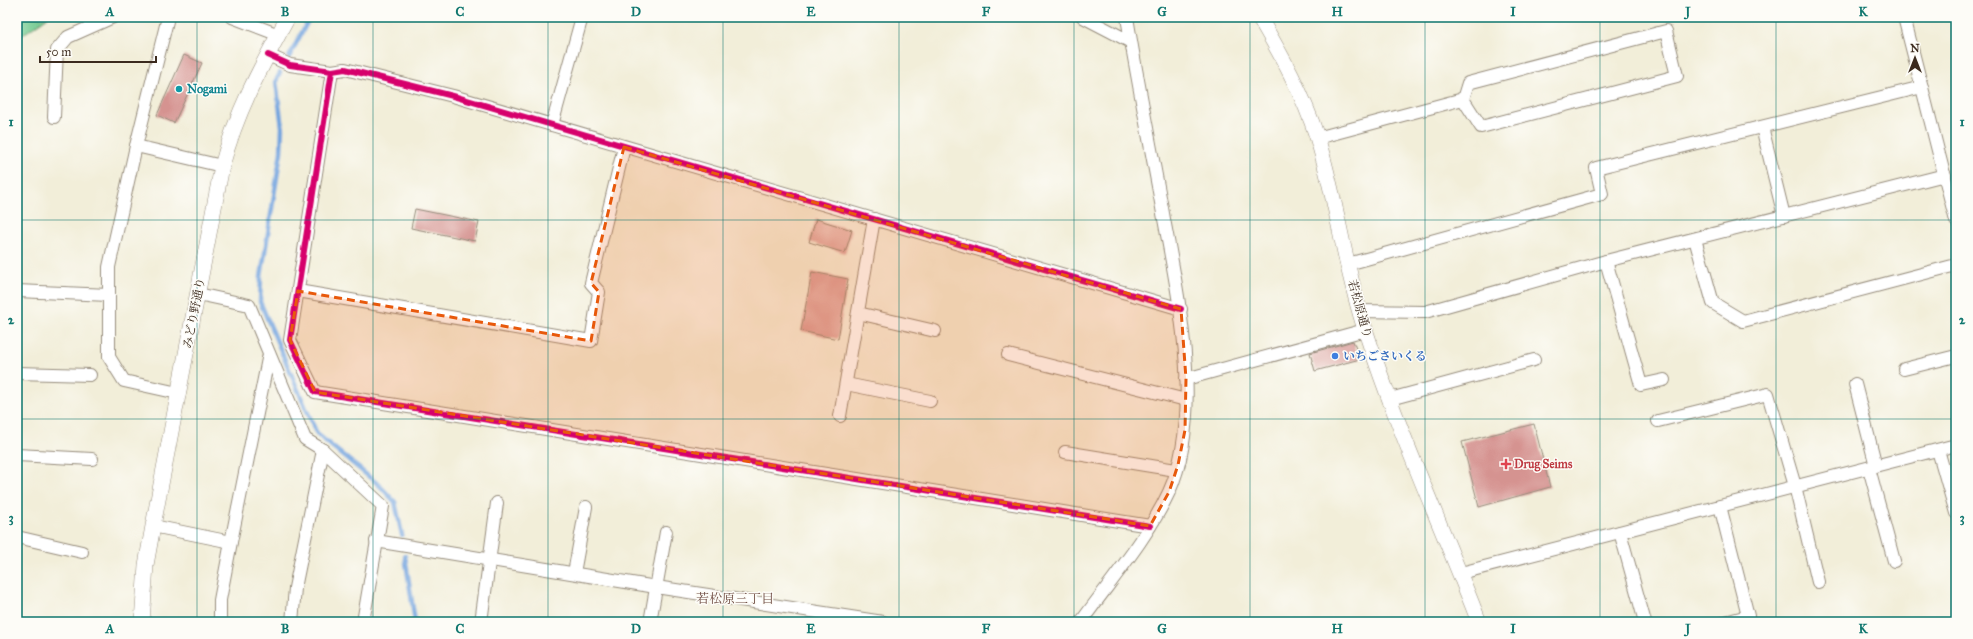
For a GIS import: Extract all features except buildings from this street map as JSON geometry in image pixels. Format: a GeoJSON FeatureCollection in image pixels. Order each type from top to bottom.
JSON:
{"type":"FeatureCollection","features":[{"type":"Feature","properties":{"kind":"street"},"geometry":{"type":"LineString","coordinates":[[54,117],[57,50],[68,37],[113,17]]}},
{"type":"Feature","properties":{"kind":"street"},"geometry":{"type":"LineString","coordinates":[[168,17],[136,146],[109,267],[109,357],[124,381],[178,393]]}},
{"type":"Feature","properties":{"kind":"street"},"geometry":{"type":"LineString","coordinates":[[232,17],[279,35]]}},
{"type":"Feature","properties":{"kind":"street","name":"みどり野通り"},"geometry":{"type":"LineString","coordinates":[[142,622],[146,565],[222,166],[230,136],[243,102],[288,17]]}},
{"type":"Feature","properties":{"kind":"street"},"geometry":{"type":"LineString","coordinates":[[552,125],[582,17]]}},
{"type":"Feature","properties":{"kind":"street"},"geometry":{"type":"LineString","coordinates":[[1083,17],[1131,42]]}},
{"type":"Feature","properties":{"kind":"street"},"geometry":{"type":"LineString","coordinates":[[1081,622],[1150,526],[1169,492],[1176,470],[1184,430],[1186,379],[1181,309],[1127,17]]}},
{"type":"Feature","properties":{"kind":"street","name":"若松原通り"},"geometry":{"type":"LineString","coordinates":[[1259,17],[1298,90],[1317,138],[1331,189],[1359,311],[1365,330],[1390,398],[1480,622]]}},
{"type":"Feature","properties":{"kind":"street"},"geometry":{"type":"LineString","coordinates":[[1904,17],[1949,182],[1956,221]]}},
{"type":"Feature","properties":{"kind":"street"},"geometry":{"type":"LineString","coordinates":[[1666,31],[1677,76],[1480,127],[1463,99],[1468,83],[1666,31]]}},
{"type":"Feature","properties":{"kind":"street"},"geometry":{"type":"LineString","coordinates":[[268,55],[290,65],[332,70],[346,69],[453,96],[1181,309]]}},
{"type":"Feature","properties":{"kind":"street"},"geometry":{"type":"LineString","coordinates":[[332,70],[290,340],[315,392],[1150,526]]}},
{"type":"Feature","properties":{"kind":"street"},"geometry":{"type":"LineString","coordinates":[[1348,264],[1602,194],[1596,168],[1922,86]]}},
{"type":"Feature","properties":{"kind":"street"},"geometry":{"type":"LineString","coordinates":[[1317,138],[1463,99]]}},
{"type":"Feature","properties":{"kind":"street"},"geometry":{"type":"LineString","coordinates":[[1762,127],[1784,216]]}},
{"type":"Feature","properties":{"kind":"street"},"geometry":{"type":"LineString","coordinates":[[136,146],[222,166]]}},
{"type":"Feature","properties":{"kind":"street"},"geometry":{"type":"LineString","coordinates":[[298,291],[591,340],[599,292],[591,283],[624,147]]}},
{"type":"Feature","properties":{"kind":"street"},"geometry":{"type":"LineString","coordinates":[[1359,311],[1425,312],[1606,261],[1784,216],[1949,182]]}},
{"type":"Feature","properties":{"kind":"street"},"geometry":{"type":"LineString","coordinates":[[840,416],[874,219]]}},
{"type":"Feature","properties":{"kind":"street"},"geometry":{"type":"LineString","coordinates":[[1695,239],[1713,303],[1743,321],[1956,265]]}},
{"type":"Feature","properties":{"kind":"street"},"geometry":{"type":"LineString","coordinates":[[1606,261],[1641,385],[1664,380]]}},
{"type":"Feature","properties":{"kind":"street"},"geometry":{"type":"LineString","coordinates":[[17,291],[109,296]]}},
{"type":"Feature","properties":{"kind":"street"},"geometry":{"type":"LineString","coordinates":[[198,294],[249,305],[268,354],[305,439],[323,450],[383,506],[363,622]]}},
{"type":"Feature","properties":{"kind":"street"},"geometry":{"type":"LineString","coordinates":[[858,313],[935,331]]}},
{"type":"Feature","properties":{"kind":"street"},"geometry":{"type":"LineString","coordinates":[[1186,379],[1365,330]]}},
{"type":"Feature","properties":{"kind":"street"},"geometry":{"type":"LineString","coordinates":[[220,622],[220,600],[268,354]]}},
{"type":"Feature","properties":{"kind":"street"},"geometry":{"type":"LineString","coordinates":[[1008,356],[1186,400]]}},
{"type":"Feature","properties":{"kind":"street"},"geometry":{"type":"LineString","coordinates":[[1904,369],[1956,356]]}},
{"type":"Feature","properties":{"kind":"street"},"geometry":{"type":"LineString","coordinates":[[1390,398],[1534,360]]}},
{"type":"Feature","properties":{"kind":"street"},"geometry":{"type":"LineString","coordinates":[[17,373],[90,375]]}},
{"type":"Feature","properties":{"kind":"street"},"geometry":{"type":"LineString","coordinates":[[846,384],[930,401]]}},
{"type":"Feature","properties":{"kind":"street"},"geometry":{"type":"LineString","coordinates":[[1855,384],[1872,467],[1894,561]]}},
{"type":"Feature","properties":{"kind":"street"},"geometry":{"type":"LineString","coordinates":[[1658,421],[1768,394],[1795,486],[1818,582]]}},
{"type":"Feature","properties":{"kind":"street"},"geometry":{"type":"LineString","coordinates":[[1460,573],[1956,445]]}},
{"type":"Feature","properties":{"kind":"street"},"geometry":{"type":"LineString","coordinates":[[292,622],[295,588],[323,450]]}},
{"type":"Feature","properties":{"kind":"street"},"geometry":{"type":"LineString","coordinates":[[1938,450],[1956,513]]}},
{"type":"Feature","properties":{"kind":"street"},"geometry":{"type":"LineString","coordinates":[[1064,452],[1176,470]]}},
{"type":"Feature","properties":{"kind":"street"},"geometry":{"type":"LineString","coordinates":[[17,455],[92,458]]}},
{"type":"Feature","properties":{"kind":"street"},"geometry":{"type":"LineString","coordinates":[[481,622],[497,503]]}},
{"type":"Feature","properties":{"kind":"street"},"geometry":{"type":"LineString","coordinates":[[1720,506],[1748,616],[1725,622]]}},
{"type":"Feature","properties":{"kind":"street"},"geometry":{"type":"LineString","coordinates":[[574,573],[586,508]]}},
{"type":"Feature","properties":{"kind":"street"},"geometry":{"type":"LineString","coordinates":[[153,526],[231,542]]}},
{"type":"Feature","properties":{"kind":"street"},"geometry":{"type":"LineString","coordinates":[[650,622],[666,532]]}},
{"type":"Feature","properties":{"kind":"street"},"geometry":{"type":"LineString","coordinates":[[1620,532],[1645,622]]}},
{"type":"Feature","properties":{"kind":"street"},"geometry":{"type":"LineString","coordinates":[[17,537],[82,552]]}},
{"type":"Feature","properties":{"kind":"street"},"geometry":{"type":"LineString","coordinates":[[376,541],[656,587],[883,622]]}},
{"type":"Feature","properties":{"kind":"highlighted area"},"geometry":{"type":"Polygon","coordinates":[[[624,147],[1181,309],[1186,379],[1185,430],[1178,465],[1169,492],[1150,526],[315,392],[290,340],[298,291],[591,341],[599,292],[591,283],[624,147]]]}},
{"type":"Feature","properties":{"kind":"green space"},"geometry":{"type":"Polygon","coordinates":[[[17,17],[48,17],[17,39],[17,17]]]}},
{"type":"Feature","properties":{"kind":"waterway"},"geometry":{"type":"LineString","coordinates":[[289,57],[310,17]]}},
{"type":"Feature","properties":{"kind":"waterway"},"geometry":{"type":"LineString","coordinates":[[280,73],[276,81],[282,127],[281,152],[261,277],[260,302],[317,434],[379,485],[395,502],[402,535]]}},
{"type":"Feature","properties":{"kind":"waterway"},"geometry":{"type":"LineString","coordinates":[[405,556],[415,622]]}},
{"type":"Feature","properties":{"kind":"cycle path"},"geometry":{"type":"LineString","coordinates":[[268,55],[290,65],[332,71],[290,340],[315,392],[1150,526]]}},
{"type":"Feature","properties":{"kind":"cycle path"},"geometry":{"type":"LineString","coordinates":[[332,71],[345,69],[453,96],[1181,309]]}},
{"type":"Feature","properties":{"kind":"place","name":"Nogami"},"geometry":{"type":"Point","coordinates":[179,89]}},
{"type":"Feature","properties":{"kind":"place","name":"いちごさいくる"},"geometry":{"type":"Point","coordinates":[1335,356]}},
{"type":"Feature","properties":{"kind":"place","name":"Drug Seims"},"geometry":{"type":"Point","coordinates":[1506,464]}},
{"type":"Feature","properties":{"kind":"district","name":"若松原三丁目"},"geometry":{"type":"Point","coordinates":[735,599]}}]}
